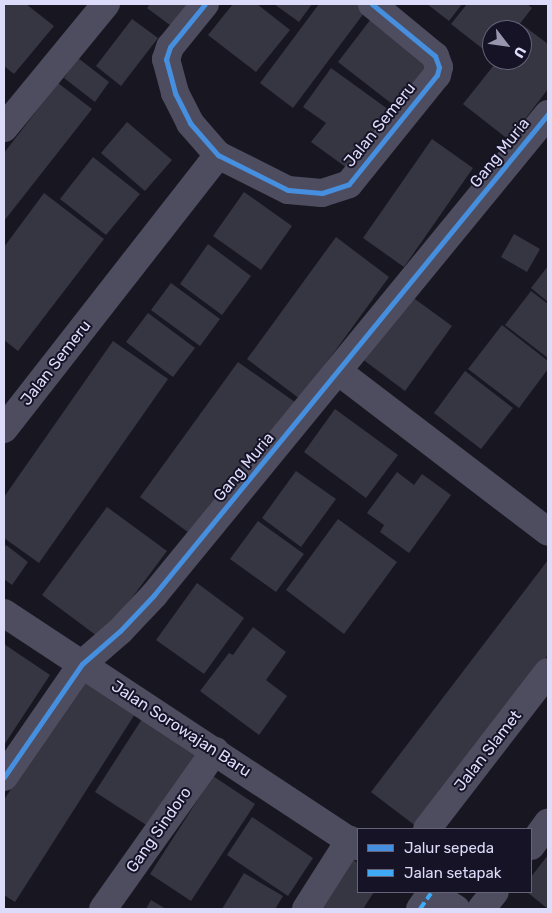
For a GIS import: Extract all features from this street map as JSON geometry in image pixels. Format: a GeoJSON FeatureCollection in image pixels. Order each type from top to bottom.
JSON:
{"type":"FeatureCollection","features":[{"type":"Feature","properties":{"kind":"street"},"geometry":{"type":"LineString","coordinates":[[4,128],[106,4]]}},
{"type":"Feature","properties":{"kind":"street","name":"Jalan Semeru"},"geometry":{"type":"LineString","coordinates":[[205,4],[170,47],[166,59],[175,93],[190,123],[218,155],[288,190],[322,193],[349,184],[437,75],[439,67],[435,56],[372,4]]}},
{"type":"Feature","properties":{"kind":"street","name":"Gang Muria"},"geometry":{"type":"LineString","coordinates":[[4,777],[82,664],[120,631],[154,596],[548,114]]}},
{"type":"Feature","properties":{"kind":"street","name":"Jalan Semeru"},"geometry":{"type":"LineString","coordinates":[[4,429],[218,155]]}},
{"type":"Feature","properties":{"kind":"street"},"geometry":{"type":"LineString","coordinates":[[339,372],[548,532]]}},
{"type":"Feature","properties":{"kind":"street","name":"Jalan Sorowajan Baru"},"geometry":{"type":"LineString","coordinates":[[4,613],[354,843]]}},
{"type":"Feature","properties":{"kind":"street","name":"Jalan Slamet"},"geometry":{"type":"LineString","coordinates":[[428,828],[548,672]]}},
{"type":"Feature","properties":{"kind":"street","name":"Gang Sindoro"},"geometry":{"type":"LineString","coordinates":[[103,909],[215,751]]}},
{"type":"Feature","properties":{"kind":"street"},"geometry":{"type":"LineString","coordinates":[[532,845],[548,823]]}},
{"type":"Feature","properties":{"kind":"street"},"geometry":{"type":"LineString","coordinates":[[306,909],[354,843]]}},
{"type":"Feature","properties":{"kind":"street"},"geometry":{"type":"LineString","coordinates":[[481,909],[494,893]]}},
{"type":"Feature","properties":{"kind":"street"},"geometry":{"type":"LineString","coordinates":[[426,898],[456,909]]}},
{"type":"Feature","properties":{"kind":"building"},"geometry":{"type":"Polygon","coordinates":[[[4,4],[26,4],[54,26],[14,74],[4,66],[4,4]]]}},
{"type":"Feature","properties":{"kind":"building"},"geometry":{"type":"Polygon","coordinates":[[[150,4],[199,4],[178,31],[147,8],[150,4]]]}},
{"type":"Feature","properties":{"kind":"building"},"geometry":{"type":"Polygon","coordinates":[[[233,4],[257,4],[290,30],[256,72],[208,35],[233,4]]]}},
{"type":"Feature","properties":{"kind":"building"},"geometry":{"type":"Polygon","coordinates":[[[274,4],[312,4],[299,22],[274,4]]]}},
{"type":"Feature","properties":{"kind":"building"},"geometry":{"type":"Polygon","coordinates":[[[319,4],[360,4],[367,9],[293,108],[260,83],[319,4]]]}},
{"type":"Feature","properties":{"kind":"building"},"geometry":{"type":"Polygon","coordinates":[[[427,4],[462,4],[449,21],[427,4]]]}},
{"type":"Feature","properties":{"kind":"building"},"geometry":{"type":"Polygon","coordinates":[[[467,4],[527,4],[532,8],[523,20],[482,20],[482,48],[451,24],[467,4]]]}},
{"type":"Feature","properties":{"kind":"building"},"geometry":{"type":"Polygon","coordinates":[[[374,15],[432,61],[396,107],[338,62],[374,15]]]}},
{"type":"Feature","properties":{"kind":"building"},"geometry":{"type":"Polygon","coordinates":[[[132,19],[158,38],[121,86],[96,66],[132,19]]]}},
{"type":"Feature","properties":{"kind":"building"},"geometry":{"type":"Polygon","coordinates":[[[532,32],[548,44],[548,89],[509,140],[463,104],[490,70],[532,70],[532,32]]]}},
{"type":"Feature","properties":{"kind":"building"},"geometry":{"type":"Polygon","coordinates":[[[78,58],[109,82],[95,102],[64,78],[78,58]]]}},
{"type":"Feature","properties":{"kind":"building"},"geometry":{"type":"Polygon","coordinates":[[[331,68],[396,115],[354,173],[311,142],[326,123],[303,107],[331,68]]]}},
{"type":"Feature","properties":{"kind":"building"},"geometry":{"type":"Polygon","coordinates":[[[58,83],[92,109],[4,221],[4,153],[58,83]]]}},
{"type":"Feature","properties":{"kind":"building"},"geometry":{"type":"Polygon","coordinates":[[[127,122],[172,160],[145,191],[101,153],[127,122]]]}},
{"type":"Feature","properties":{"kind":"building"},"geometry":{"type":"Polygon","coordinates":[[[432,139],[473,168],[404,267],[363,238],[432,139]]]}},
{"type":"Feature","properties":{"kind":"building"},"geometry":{"type":"Polygon","coordinates":[[[93,157],[140,194],[106,235],[60,199],[93,157]]]}},
{"type":"Feature","properties":{"kind":"building"},"geometry":{"type":"Polygon","coordinates":[[[244,192],[292,226],[261,270],[213,236],[244,192]]]}},
{"type":"Feature","properties":{"kind":"building"},"geometry":{"type":"Polygon","coordinates":[[[44,193],[104,239],[18,351],[4,340],[4,247],[44,193]]]}},
{"type":"Feature","properties":{"kind":"building"},"geometry":{"type":"Polygon","coordinates":[[[514,234],[540,249],[527,272],[501,257],[514,234]]]}},
{"type":"Feature","properties":{"kind":"building"},"geometry":{"type":"Polygon","coordinates":[[[336,237],[389,277],[300,399],[247,359],[336,237]]]}},
{"type":"Feature","properties":{"kind":"building"},"geometry":{"type":"Polygon","coordinates":[[[208,244],[251,276],[222,315],[180,284],[208,244]]]}},
{"type":"Feature","properties":{"kind":"building"},"geometry":{"type":"Polygon","coordinates":[[[548,266],[548,302],[531,288],[548,266]]]}},
{"type":"Feature","properties":{"kind":"building"},"geometry":{"type":"Polygon","coordinates":[[[171,283],[220,319],[200,346],[151,310],[171,283]]]}},
{"type":"Feature","properties":{"kind":"building"},"geometry":{"type":"Polygon","coordinates":[[[531,291],[548,304],[548,358],[505,325],[531,291]]]}},
{"type":"Feature","properties":{"kind":"building"},"geometry":{"type":"Polygon","coordinates":[[[408,294],[452,326],[405,391],[361,358],[408,294]]]}},
{"type":"Feature","properties":{"kind":"building"},"geometry":{"type":"Polygon","coordinates":[[[148,313],[195,348],[173,377],[126,342],[148,313]]]}},
{"type":"Feature","properties":{"kind":"building"},"geometry":{"type":"Polygon","coordinates":[[[502,325],[548,361],[548,369],[519,408],[468,369],[502,325]]]}},
{"type":"Feature","properties":{"kind":"building"},"geometry":{"type":"Polygon","coordinates":[[[113,341],[168,379],[39,563],[4,538],[4,497],[113,341]]]}},
{"type":"Feature","properties":{"kind":"building"},"geometry":{"type":"Polygon","coordinates":[[[238,362],[295,402],[196,538],[140,497],[238,362]]]}},
{"type":"Feature","properties":{"kind":"building"},"geometry":{"type":"Polygon","coordinates":[[[465,371],[513,408],[481,449],[434,413],[465,371]]]}},
{"type":"Feature","properties":{"kind":"building"},"geometry":{"type":"Polygon","coordinates":[[[335,409],[398,455],[366,498],[304,452],[335,409]]]}},
{"type":"Feature","properties":{"kind":"building"},"geometry":{"type":"Polygon","coordinates":[[[296,471],[336,499],[301,547],[262,518],[296,471]]]}},
{"type":"Feature","properties":{"kind":"building"},"geometry":{"type":"Polygon","coordinates":[[[397,472],[414,485],[422,474],[451,495],[409,553],[380,532],[384,525],[367,513],[397,472]]]}},
{"type":"Feature","properties":{"kind":"building"},"geometry":{"type":"Polygon","coordinates":[[[107,507],[167,551],[101,639],[42,595],[107,507]]]}},
{"type":"Feature","properties":{"kind":"building"},"geometry":{"type":"Polygon","coordinates":[[[338,519],[397,562],[344,634],[286,590],[338,519]]]}},
{"type":"Feature","properties":{"kind":"building"},"geometry":{"type":"Polygon","coordinates":[[[258,521],[304,554],[276,592],[230,559],[258,521]]]}},
{"type":"Feature","properties":{"kind":"building"},"geometry":{"type":"Polygon","coordinates":[[[6,545],[28,562],[12,585],[4,579],[4,548],[6,545]]]}},
{"type":"Feature","properties":{"kind":"building"},"geometry":{"type":"Polygon","coordinates":[[[548,560],[548,655],[417,827],[371,792],[548,560]]]}},
{"type":"Feature","properties":{"kind":"building"},"geometry":{"type":"Polygon","coordinates":[[[197,583],[244,618],[204,674],[156,640],[197,583]]]}},
{"type":"Feature","properties":{"kind":"building"},"geometry":{"type":"Polygon","coordinates":[[[253,627],[286,652],[266,680],[287,696],[259,735],[200,691],[229,653],[233,655],[253,627]]]}},
{"type":"Feature","properties":{"kind":"building"},"geometry":{"type":"Polygon","coordinates":[[[4,644],[50,675],[4,745],[4,644]]]}},
{"type":"Feature","properties":{"kind":"building"},"geometry":{"type":"Polygon","coordinates":[[[81,679],[135,714],[15,902],[4,895],[4,800],[81,679]]]}},
{"type":"Feature","properties":{"kind":"building"},"geometry":{"type":"Polygon","coordinates":[[[142,719],[198,755],[151,828],[95,792],[142,719]]]}},
{"type":"Feature","properties":{"kind":"building"},"geometry":{"type":"Polygon","coordinates":[[[213,776],[255,804],[191,901],[150,874],[213,776]]]}},
{"type":"Feature","properties":{"kind":"building"},"geometry":{"type":"Polygon","coordinates":[[[252,817],[313,858],[288,896],[227,855],[252,817]]]}},
{"type":"Feature","properties":{"kind":"building"},"geometry":{"type":"Polygon","coordinates":[[[548,855],[548,909],[528,893],[532,893],[532,876],[548,855]]]}},
{"type":"Feature","properties":{"kind":"building"},"geometry":{"type":"Polygon","coordinates":[[[352,859],[357,862],[357,893],[373,893],[363,909],[320,909],[352,859]]]}},
{"type":"Feature","properties":{"kind":"building"},"geometry":{"type":"Polygon","coordinates":[[[244,873],[283,896],[275,909],[222,909],[244,873]]]}},
{"type":"Feature","properties":{"kind":"building"},"geometry":{"type":"Polygon","coordinates":[[[151,900],[166,909],[146,909],[151,900]]]}},
{"type":"Feature","properties":{"kind":"marked path"},"geometry":{"type":"LineString","coordinates":[[420,909],[431,893]]}},
{"type":"Feature","properties":{"kind":"cycle path"},"geometry":{"type":"LineString","coordinates":[[205,4],[170,47],[166,59],[175,93],[190,123],[218,155],[288,190],[322,193],[349,184],[437,75],[439,67],[435,56],[372,4]]}},
{"type":"Feature","properties":{"kind":"cycle path"},"geometry":{"type":"LineString","coordinates":[[4,777],[82,664],[120,631],[154,595],[548,114]]}}]}
